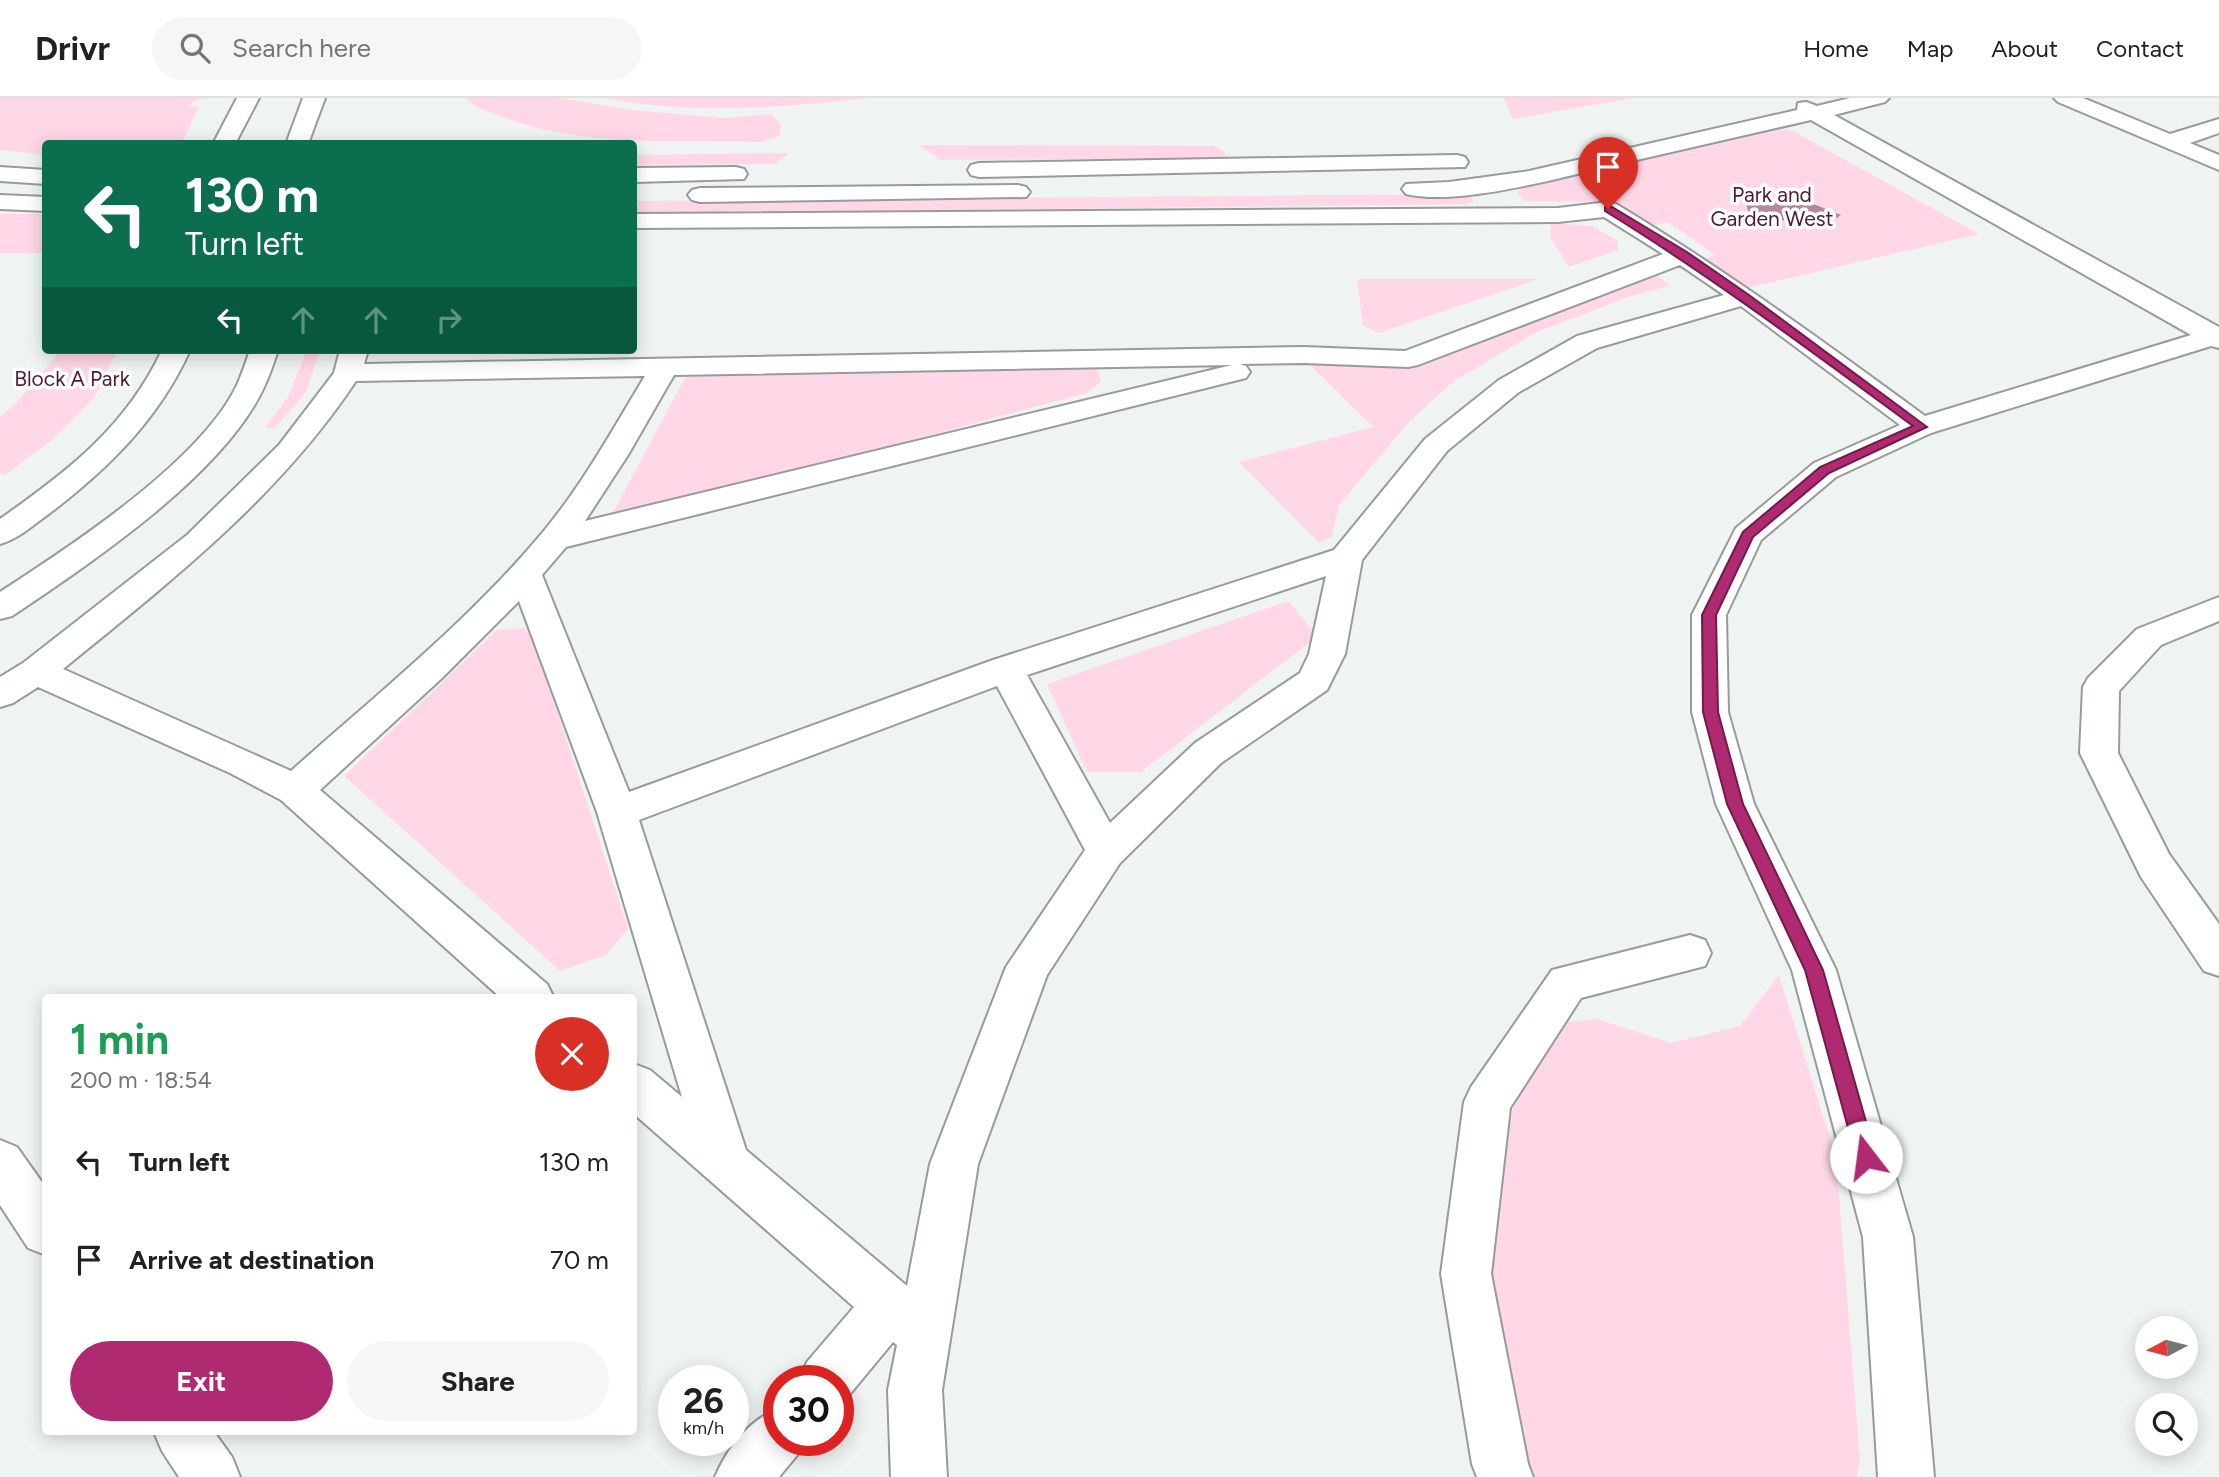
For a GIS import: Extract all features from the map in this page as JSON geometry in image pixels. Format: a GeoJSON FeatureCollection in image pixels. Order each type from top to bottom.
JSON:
{"type":"FeatureCollection","features":[{"type":"Feature","properties":{"kind":"street"},"geometry":{"type":"LineString","coordinates":[[226,140],[248,98]]}},
{"type":"Feature","properties":{"kind":"street"},"geometry":{"type":"LineString","coordinates":[[298,140],[314,98]]}},
{"type":"Feature","properties":{"kind":"street"},"geometry":{"type":"LineString","coordinates":[[1790,98],[2217,337]]}},
{"type":"Feature","properties":{"kind":"street"},"geometry":{"type":"LineString","coordinates":[[1394,189],[1449,189],[1529,178],[1878,98]]}},
{"type":"Feature","properties":{"kind":"street"},"geometry":{"type":"LineString","coordinates":[[2065,98],[2217,161]]}},
{"type":"Feature","properties":{"kind":"street"},"geometry":{"type":"LineString","coordinates":[[1630,132],[1669,123]]}},
{"type":"Feature","properties":{"kind":"street"},"geometry":{"type":"LineString","coordinates":[[2169,142],[2219,126]]}},
{"type":"Feature","properties":{"kind":"street"},"geometry":{"type":"LineString","coordinates":[[955,170],[1483,161]]}},
{"type":"Feature","properties":{"kind":"street"},"geometry":{"type":"LineString","coordinates":[[637,175],[913,171]]}},
{"type":"Feature","properties":{"kind":"street"},"geometry":{"type":"LineString","coordinates":[[0,174],[42,177]]}},
{"type":"Feature","properties":{"kind":"street"},"geometry":{"type":"LineString","coordinates":[[637,196],[1034,192]]}},
{"type":"Feature","properties":{"kind":"street"},"geometry":{"type":"LineString","coordinates":[[0,202],[42,204]]}},
{"type":"Feature","properties":{"kind":"street"},"geometry":{"type":"LineString","coordinates":[[637,221],[1558,215],[1608,209],[1745,297],[1921,427]]}},
{"type":"Feature","properties":{"kind":"street"},"geometry":{"type":"LineString","coordinates":[[0,694],[36,671],[198,542],[290,451],[318,418],[351,361],[665,366],[1304,355],[1408,359],[1683,255]]}},
{"type":"Feature","properties":{"kind":"street"},"geometry":{"type":"LineString","coordinates":[[919,1477],[915,1390],[907,1320],[954,1164],[1028,967],[1106,852],[1208,753],[1314,681],[1327,654],[1346,558],[1436,445],[1509,386],[1587,342],[1745,297]]}},
{"type":"Feature","properties":{"kind":"street"},"geometry":{"type":"LineString","coordinates":[[1906,1477],[1888,1237],[1814,970],[1735,804],[1710,712],[1709,615],[1747,535],[1825,470],[1921,427],[2217,337]]}},
{"type":"Feature","properties":{"kind":"street"},"geometry":{"type":"LineString","coordinates":[[0,534],[93,463],[120,436],[150,400],[170,368],[175,354]]}},
{"type":"Feature","properties":{"kind":"street"},"geometry":{"type":"LineString","coordinates":[[0,608],[114,528],[185,469],[245,397],[262,354]]}},
{"type":"Feature","properties":{"kind":"street"},"geometry":{"type":"LineString","coordinates":[[555,539],[1304,355]]}},
{"type":"Feature","properties":{"kind":"street"},"geometry":{"type":"LineString","coordinates":[[295,790],[506,595],[555,539],[598,482],[665,366]]}},
{"type":"Feature","properties":{"kind":"street"},"geometry":{"type":"LineString","coordinates":[[617,812],[1006,669],[1346,558]]}},
{"type":"Feature","properties":{"kind":"street"},"geometry":{"type":"LineString","coordinates":[[525,573],[617,812],[726,1164]]}},
{"type":"Feature","properties":{"kind":"street"},"geometry":{"type":"LineString","coordinates":[[2219,608],[2149,638],[2101,687],[2099,753],[2155,865],[2219,958]]}},
{"type":"Feature","properties":{"kind":"street"},"geometry":{"type":"LineString","coordinates":[[1006,669],[1106,852]]}},
{"type":"Feature","properties":{"kind":"street"},"geometry":{"type":"LineString","coordinates":[[36,671],[243,763],[295,790],[527,994]]}},
{"type":"Feature","properties":{"kind":"street"},"geometry":{"type":"LineString","coordinates":[[1505,1477],[1500,1464],[1466,1274],[1487,1102],[1567,983],[1690,953]]}},
{"type":"Feature","properties":{"kind":"street"},"geometry":{"type":"LineString","coordinates":[[637,1088],[907,1320]]}},
{"type":"Feature","properties":{"kind":"street"},"geometry":{"type":"LineString","coordinates":[[0,1163],[42,1225]]}},
{"type":"Feature","properties":{"kind":"street"},"geometry":{"type":"LineString","coordinates":[[847,1365],[907,1320]]}},
{"type":"Feature","properties":{"kind":"street"},"geometry":{"type":"LineString","coordinates":[[183,1435],[212,1477]]}},
{"type":"Feature","properties":{"kind":"street"},"geometry":{"type":"LineString","coordinates":[[743,1477],[763,1454]]}},
{"type":"Feature","properties":{"kind":"green space"},"geometry":{"type":"Polygon","coordinates":[[[0,98],[206,98],[194,101],[188,107],[198,107],[183,140],[42,140],[42,155],[0,150],[0,98]]]}},
{"type":"Feature","properties":{"kind":"green space"},"geometry":{"type":"Polygon","coordinates":[[[466,98],[561,98],[632,110],[725,118],[772,114],[781,125],[780,136],[761,142],[626,140],[558,132],[526,125],[472,104],[466,98]]]}},
{"type":"Feature","properties":{"kind":"green space"},"geometry":{"type":"Polygon","coordinates":[[[603,98],[868,98],[802,105],[702,108],[669,107],[603,98]]]}},
{"type":"Feature","properties":{"kind":"green space"},"geometry":{"type":"Polygon","coordinates":[[[1504,98],[1627,98],[1627,99],[1513,119],[1504,98]]]}},
{"type":"Feature","properties":{"kind":"green space","name":"Park and Garden West"},"geometry":{"type":"Polygon","coordinates":[[[1785,129],[1979,234],[1742,289],[1698,263],[1715,255],[1668,222],[1651,226],[1608,202],[1525,201],[1517,193],[1520,188],[1785,129]]]}},
{"type":"Feature","properties":{"kind":"green space"},"geometry":{"type":"Polygon","coordinates":[[[919,145],[1214,146],[1222,150],[1228,158],[941,160],[919,145]]]}},
{"type":"Feature","properties":{"kind":"green space"},"geometry":{"type":"Polygon","coordinates":[[[789,153],[776,164],[637,165],[637,155],[789,153]]]}},
{"type":"Feature","properties":{"kind":"green space"},"geometry":{"type":"Polygon","coordinates":[[[1466,194],[1474,201],[1467,204],[637,214],[637,201],[1466,194]]]}},
{"type":"Feature","properties":{"kind":"green space"},"geometry":{"type":"Polygon","coordinates":[[[0,214],[42,214],[42,253],[0,253],[0,214]]]}},
{"type":"Feature","properties":{"kind":"green space"},"geometry":{"type":"Polygon","coordinates":[[[1551,223],[1592,226],[1618,241],[1618,250],[1569,267],[1550,237],[1551,223]]]}},
{"type":"Feature","properties":{"kind":"green space"},"geometry":{"type":"Polygon","coordinates":[[[1654,274],[1669,286],[1631,296],[1537,332],[1454,381],[1408,423],[1339,505],[1332,537],[1319,543],[1239,462],[1373,427],[1308,363],[1410,363],[1654,274]]]}},
{"type":"Feature","properties":{"kind":"green space"},"geometry":{"type":"Polygon","coordinates":[[[1357,279],[1539,279],[1379,333],[1363,326],[1357,279]]]}},
{"type":"Feature","properties":{"kind":"green space","name":"Block A Park"},"geometry":{"type":"Polygon","coordinates":[[[58,354],[116,354],[94,398],[52,440],[5,475],[0,473],[0,417],[16,403],[58,354]]]}},
{"type":"Feature","properties":{"kind":"green space"},"geometry":{"type":"Polygon","coordinates":[[[305,354],[319,354],[306,392],[275,428],[265,428],[288,397],[305,354]]]}},
{"type":"Feature","properties":{"kind":"green space"},"geometry":{"type":"Polygon","coordinates":[[[1083,366],[1098,370],[1101,382],[1087,393],[608,522],[686,376],[1083,366]]]}},
{"type":"Feature","properties":{"kind":"green space"},"geometry":{"type":"Polygon","coordinates":[[[1288,601],[1318,636],[1141,772],[1087,772],[1047,684],[1288,601]]]}},
{"type":"Feature","properties":{"kind":"green space"},"geometry":{"type":"Polygon","coordinates":[[[525,628],[535,643],[628,929],[606,955],[560,971],[344,776],[497,630],[525,628]]]}},
{"type":"Feature","properties":{"kind":"green space"},"geometry":{"type":"Polygon","coordinates":[[[1779,975],[1836,1157],[1860,1461],[1857,1477],[1529,1477],[1486,1258],[1513,1108],[1558,1023],[1597,1019],[1671,1043],[1740,1026],[1779,975]]]}},
{"type":"Feature","properties":{"kind":"shaded area"},"geometry":{"type":"Polygon","coordinates":[[[1783,200],[1816,205],[1841,215],[1827,221],[1803,218],[1769,221],[1748,211],[1746,203],[1783,200]]]}},
{"type":"Feature","properties":{"kind":"route"},"geometry":{"type":"LineString","coordinates":[[1608,209],[1745,297],[1921,427],[1825,470],[1747,535],[1709,615],[1710,712],[1735,804],[1814,970],[1866,1157]]}}]}
